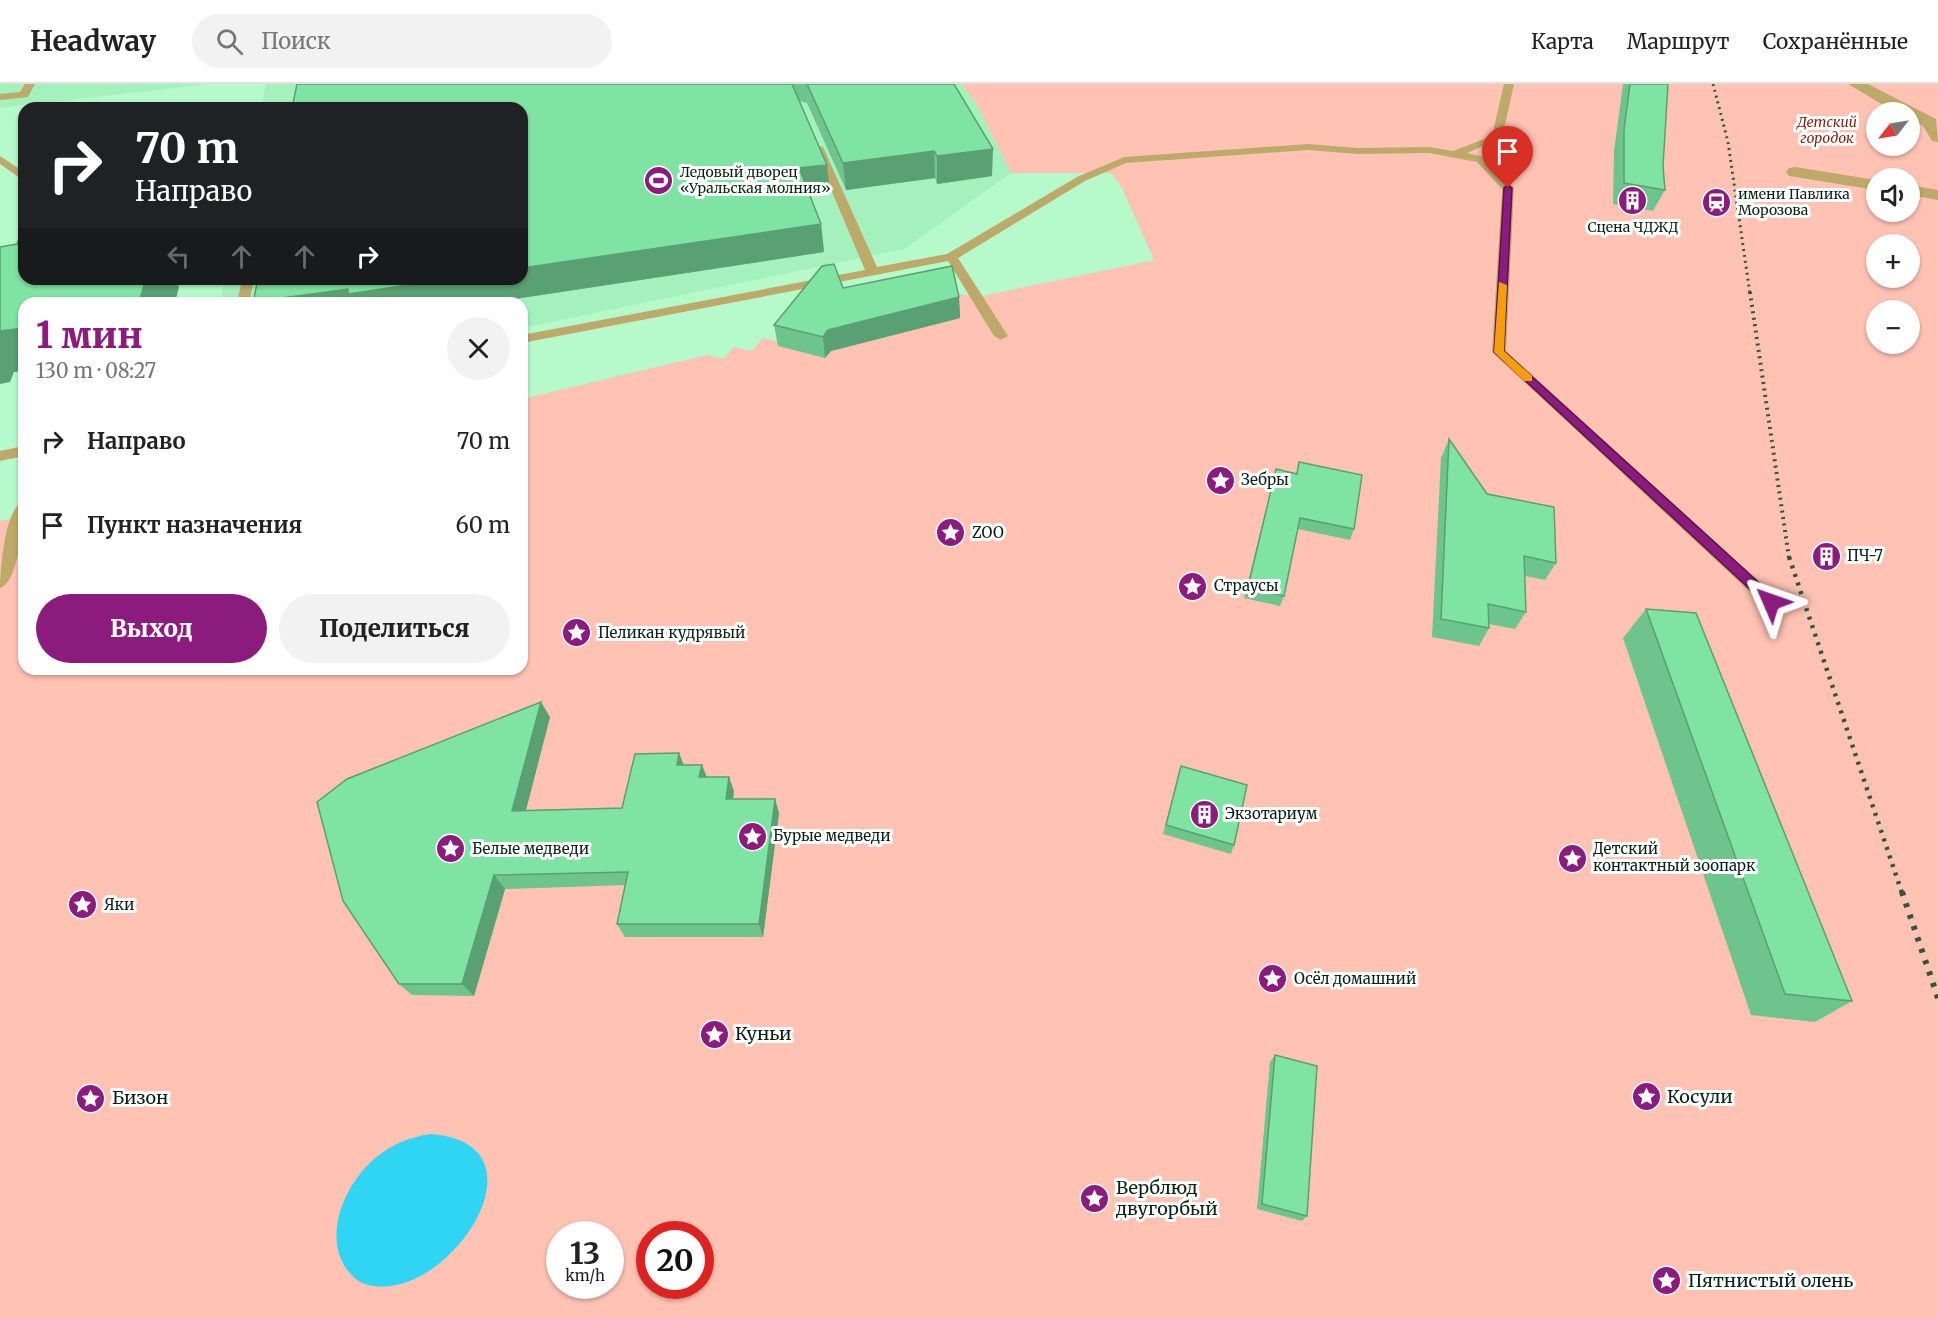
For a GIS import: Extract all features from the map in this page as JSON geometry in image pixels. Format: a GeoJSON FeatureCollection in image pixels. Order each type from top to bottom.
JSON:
{"type":"FeatureCollection","features":[{"type":"Feature","properties":{"kind":"street"},"geometry":{"type":"LineString","coordinates":[[1856,84],[1888,102]]}},
{"type":"Feature","properties":{"kind":"street"},"geometry":{"type":"LineString","coordinates":[[1920,118],[1930,123],[1938,137]]}},
{"type":"Feature","properties":{"kind":"street"},"geometry":{"type":"LineString","coordinates":[[1795,172],[1866,183]]}},
{"type":"Feature","properties":{"kind":"street"},"geometry":{"type":"LineString","coordinates":[[1920,192],[1938,195]]}},
{"type":"Feature","properties":{"kind":"lane"},"geometry":{"type":"LineString","coordinates":[[0,97],[24,95],[30,84]]}},
{"type":"Feature","properties":{"kind":"lane"},"geometry":{"type":"LineString","coordinates":[[1454,154],[1497,138],[1509,84]]}},
{"type":"Feature","properties":{"kind":"lane"},"geometry":{"type":"LineString","coordinates":[[814,137],[872,271]]}},
{"type":"Feature","properties":{"kind":"lane"},"geometry":{"type":"LineString","coordinates":[[528,338],[951,257],[1081,179],[1124,160],[1308,147],[1358,151],[1429,150],[1481,159],[1508,188],[1499,352],[1771,602]]}},
{"type":"Feature","properties":{"kind":"lane"},"geometry":{"type":"LineString","coordinates":[[0,159],[18,173]]}},
{"type":"Feature","properties":{"kind":"lane"},"geometry":{"type":"LineString","coordinates":[[951,257],[1000,336]]}},
{"type":"Feature","properties":{"kind":"lane"},"geometry":{"type":"LineString","coordinates":[[0,456],[18,452]]}},
{"type":"Feature","properties":{"kind":"lane"},"geometry":{"type":"LineString","coordinates":[[0,582],[18,525]]}},
{"type":"Feature","properties":{"kind":"shaded area"},"geometry":{"type":"Polygon","coordinates":[[[0,84],[208,84],[52,102],[18,102],[18,106],[0,108],[0,84]]]}},
{"type":"Feature","properties":{"kind":"shaded area"},"geometry":{"type":"Polygon","coordinates":[[[266,84],[961,84],[976,103],[1011,173],[904,249],[528,327],[528,297],[221,297],[224,285],[528,285],[528,102],[262,102],[266,84]]]}},
{"type":"Feature","properties":{"kind":"green space","name":"Детский городок"},"geometry":{"type":"Polygon","coordinates":[[[961,84],[1938,84],[1938,1317],[0,1317],[0,521],[18,517],[18,675],[528,675],[528,398],[707,355],[723,359],[734,347],[752,351],[763,338],[781,342],[935,290],[977,297],[1154,260],[1121,186],[1111,173],[1011,173],[976,103],[961,84]]]}},
{"type":"Feature","properties":{"kind":"water"},"geometry":{"type":"Polygon","coordinates":[[[431,1134],[468,1145],[485,1166],[486,1194],[473,1225],[451,1253],[422,1275],[391,1286],[360,1282],[347,1269],[339,1254],[338,1221],[343,1203],[361,1172],[379,1155],[400,1142],[431,1134]]]}},
{"type":"Feature","properties":{"kind":"building","name":"Ледовый дворец «Уральская молния»"},"geometry":{"type":"Polygon","coordinates":[[[297,84],[792,84],[827,165],[799,168],[821,224],[528,267],[528,102],[293,102],[297,84]]]}},
{"type":"Feature","properties":{"kind":"building"},"geometry":{"type":"Polygon","coordinates":[[[807,84],[954,84],[993,149],[937,156],[934,151],[843,163],[807,84]]]}},
{"type":"Feature","properties":{"kind":"building"},"geometry":{"type":"Polygon","coordinates":[[[1630,84],[1668,84],[1663,166],[1665,190],[1624,183],[1624,130],[1630,84]]]}},
{"type":"Feature","properties":{"kind":"building"},"geometry":{"type":"Polygon","coordinates":[[[18,241],[18,285],[144,285],[141,297],[18,297],[18,329],[0,331],[0,247],[17,244],[18,241]]]}},
{"type":"Feature","properties":{"kind":"building"},"geometry":{"type":"Polygon","coordinates":[[[834,264],[843,288],[952,266],[959,297],[828,330],[823,337],[774,325],[822,266],[834,264]]]}},
{"type":"Feature","properties":{"kind":"building"},"geometry":{"type":"Polygon","coordinates":[[[257,285],[409,285],[348,294],[348,289],[290,297],[254,297],[257,285]]]}},
{"type":"Feature","properties":{"kind":"building"},"geometry":{"type":"Polygon","coordinates":[[[1449,439],[1487,494],[1554,507],[1556,563],[1524,556],[1526,612],[1488,604],[1489,628],[1441,619],[1449,439]]]}},
{"type":"Feature","properties":{"kind":"building"},"geometry":{"type":"Polygon","coordinates":[[[1299,462],[1362,475],[1354,529],[1300,518],[1284,596],[1248,587],[1276,469],[1297,474],[1299,462]]]}},
{"type":"Feature","properties":{"kind":"building"},"geometry":{"type":"Polygon","coordinates":[[[1646,609],[1696,613],[1852,1001],[1785,994],[1646,609]]]}},
{"type":"Feature","properties":{"kind":"building"},"geometry":{"type":"Polygon","coordinates":[[[541,702],[512,811],[622,808],[635,754],[679,753],[677,765],[702,765],[699,777],[729,777],[726,799],[775,799],[759,924],[617,924],[628,872],[494,875],[462,984],[399,984],[343,901],[317,802],[347,779],[541,702]]]}},
{"type":"Feature","properties":{"kind":"building","name":"Экзотариум"},"geometry":{"type":"Polygon","coordinates":[[[1181,766],[1247,785],[1234,845],[1166,825],[1181,766]]]}},
{"type":"Feature","properties":{"kind":"building"},"geometry":{"type":"Polygon","coordinates":[[[1275,1055],[1317,1066],[1307,1216],[1262,1204],[1275,1055]]]}},
{"type":"Feature","properties":{"kind":"railway"},"geometry":{"type":"LineString","coordinates":[[1713,84],[1728,142],[1750,294]]}},
{"type":"Feature","properties":{"kind":"railway"},"geometry":{"type":"LineString","coordinates":[[1750,292],[1789,558]]}},
{"type":"Feature","properties":{"kind":"railway"},"geometry":{"type":"LineString","coordinates":[[1789,557],[1902,893]]}},
{"type":"Feature","properties":{"kind":"railway"},"geometry":{"type":"LineString","coordinates":[[1902,892],[1938,998]]}},
{"type":"Feature","properties":{"kind":"slow traffic"},"geometry":{"type":"LineString","coordinates":[[1503,285],[1499,352],[1528,378]]}},
{"type":"Feature","properties":{"kind":"place","name":"Ледовый дворец «Уральская молния»"},"geometry":{"type":"Point","coordinates":[659,180]}},
{"type":"Feature","properties":{"kind":"place","name":"Сцена ЧДЖД"},"geometry":{"type":"Point","coordinates":[1633,200]}},
{"type":"Feature","properties":{"kind":"place","name":"имени Павлика Морозова"},"geometry":{"type":"Point","coordinates":[1717,202]}},
{"type":"Feature","properties":{"kind":"place","name":"Зебры"},"geometry":{"type":"Point","coordinates":[1220,480]}},
{"type":"Feature","properties":{"kind":"place","name":"ZOO"},"geometry":{"type":"Point","coordinates":[951,533]}},
{"type":"Feature","properties":{"kind":"place","name":"ПЧ-7"},"geometry":{"type":"Point","coordinates":[1826,556]}},
{"type":"Feature","properties":{"kind":"place","name":"Страусы"},"geometry":{"type":"Point","coordinates":[1193,586]}},
{"type":"Feature","properties":{"kind":"place","name":"Пеликан кудрявый"},"geometry":{"type":"Point","coordinates":[577,633]}},
{"type":"Feature","properties":{"kind":"place","name":"Экзотариум"},"geometry":{"type":"Point","coordinates":[1204,814]}},
{"type":"Feature","properties":{"kind":"place","name":"Бурые медведи"},"geometry":{"type":"Point","coordinates":[752,836]}},
{"type":"Feature","properties":{"kind":"place","name":"Белые медведи"},"geometry":{"type":"Point","coordinates":[451,849]}},
{"type":"Feature","properties":{"kind":"place","name":"Детский контактный зоопарк"},"geometry":{"type":"Point","coordinates":[1572,858]}},
{"type":"Feature","properties":{"kind":"place","name":"Яки"},"geometry":{"type":"Point","coordinates":[83,905]}},
{"type":"Feature","properties":{"kind":"place","name":"Осёл домашний"},"geometry":{"type":"Point","coordinates":[1273,979]}},
{"type":"Feature","properties":{"kind":"place","name":"Куньи"},"geometry":{"type":"Point","coordinates":[714,1034]}},
{"type":"Feature","properties":{"kind":"place","name":"Косули"},"geometry":{"type":"Point","coordinates":[1646,1097]}},
{"type":"Feature","properties":{"kind":"place","name":"Бизон"},"geometry":{"type":"Point","coordinates":[91,1098]}},
{"type":"Feature","properties":{"kind":"place","name":"Верблюд двугорбый"},"geometry":{"type":"Point","coordinates":[1095,1198]}},
{"type":"Feature","properties":{"kind":"place","name":"Пятнистый олень"},"geometry":{"type":"Point","coordinates":[1667,1281]}},
{"type":"Feature","properties":{"kind":"route"},"geometry":{"type":"LineString","coordinates":[[1508,188],[1499,352],[1771,602]]}}]}
